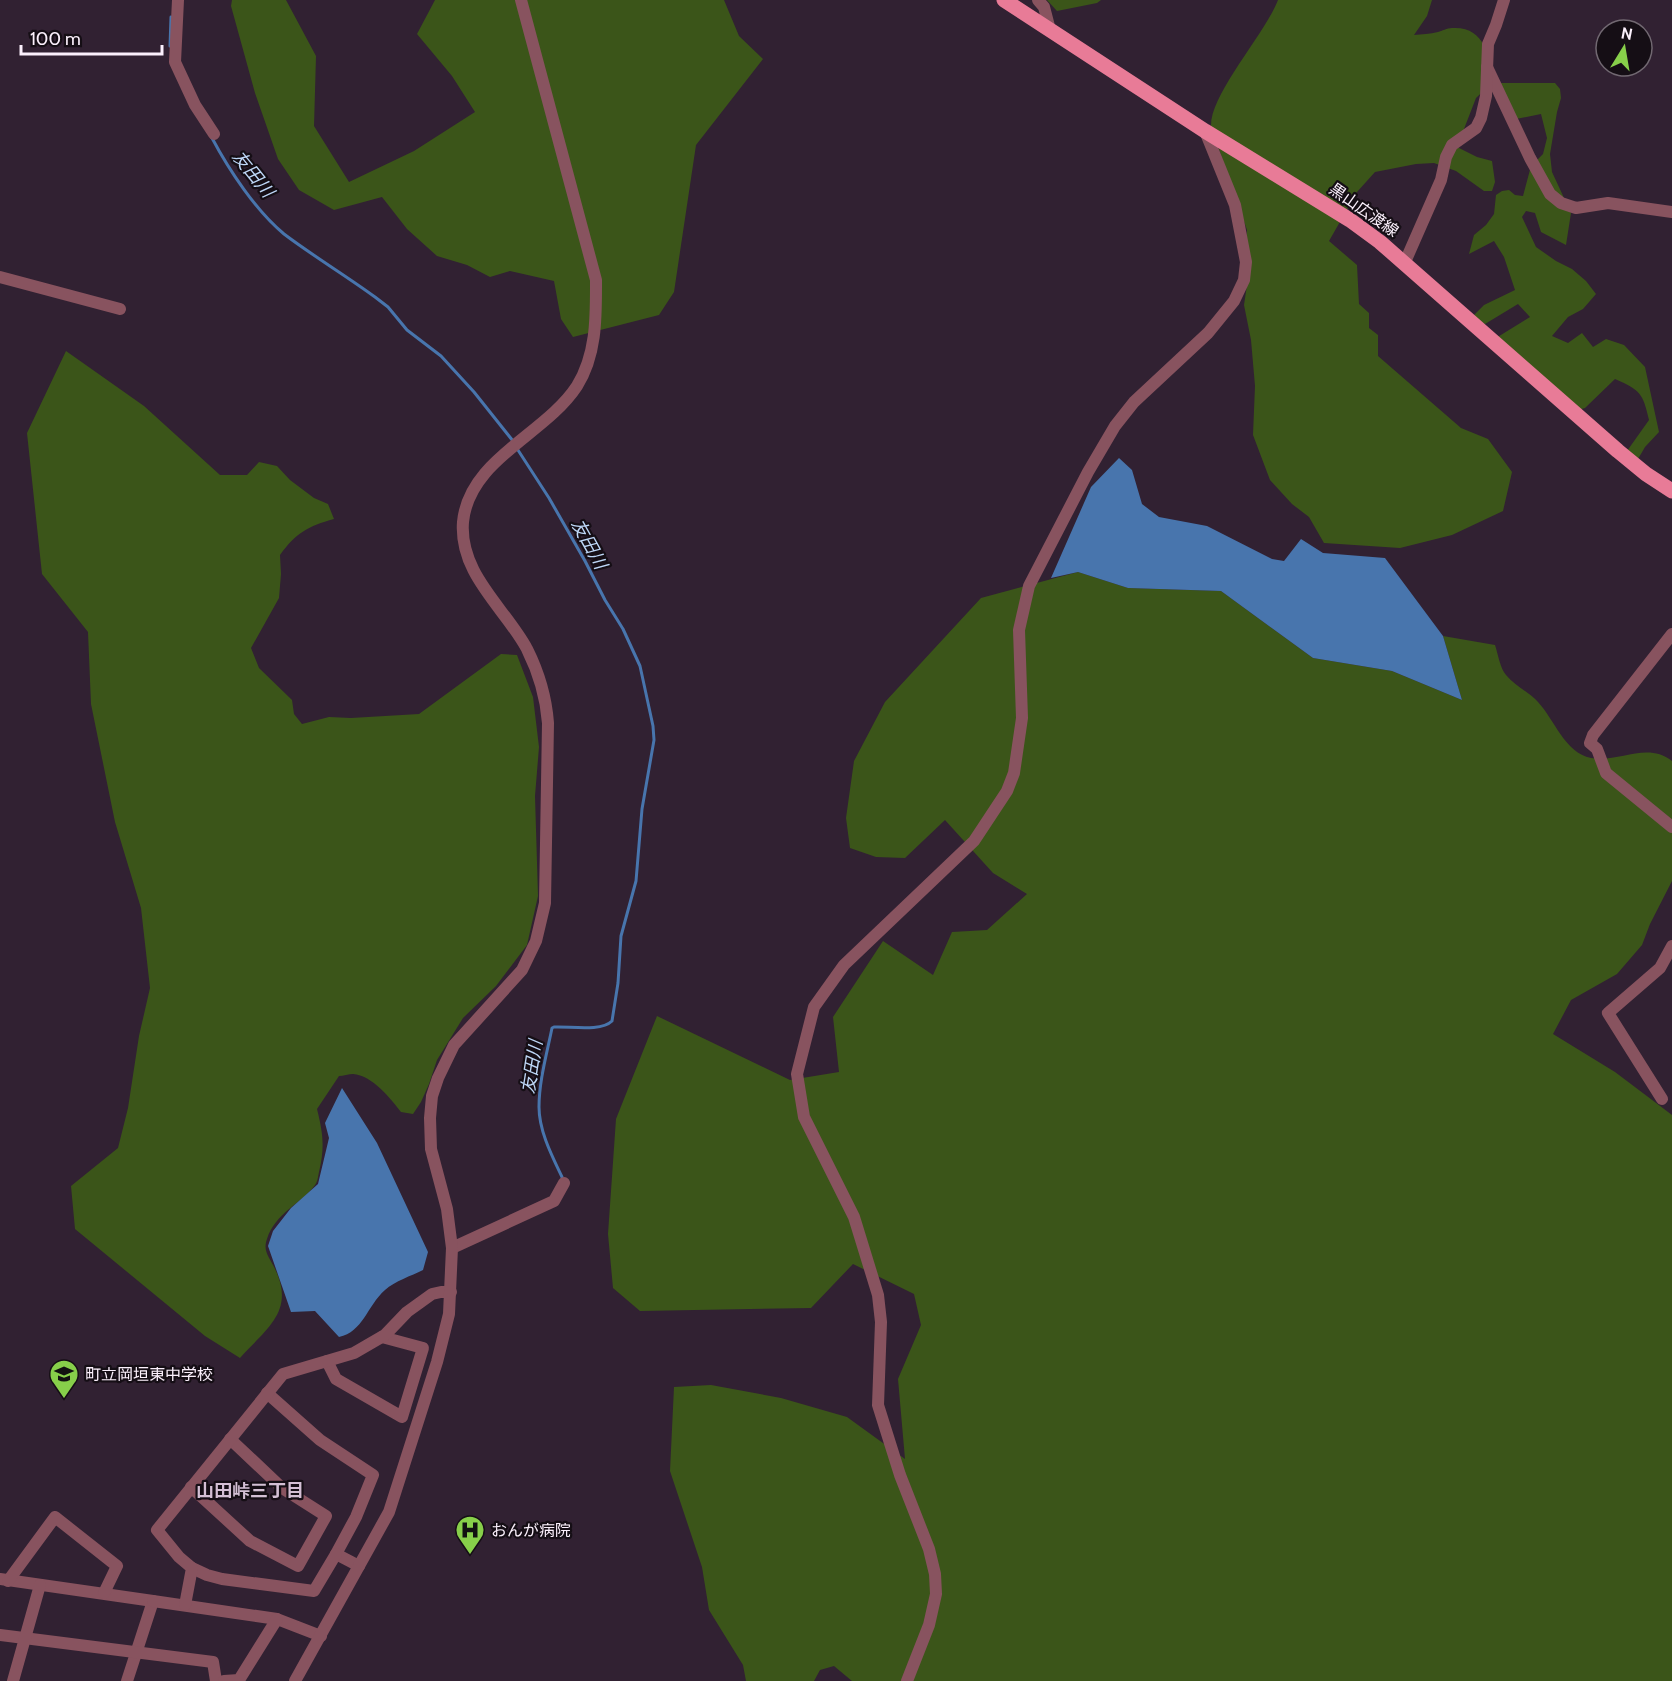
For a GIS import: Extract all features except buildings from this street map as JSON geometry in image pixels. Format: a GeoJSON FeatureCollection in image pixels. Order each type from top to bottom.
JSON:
{"type":"FeatureCollection","features":[{"type":"Feature","properties":{"kind":"main road","name":"黒山広渡線"},"geometry":{"type":"LineString","coordinates":[[1004,0],[1205,131],[1350,220],[1405,262],[1618,451],[1646,474],[1672,491]]}},
{"type":"Feature","properties":{"kind":"street"},"geometry":{"type":"LineString","coordinates":[[178,0],[175,62],[195,105],[214,134]]}},
{"type":"Feature","properties":{"kind":"street"},"geometry":{"type":"LineString","coordinates":[[295,1681],[389,1512],[410,1453],[449,1314],[452,1248],[447,1209],[431,1149],[432,1096],[454,1045],[522,970],[536,941],[545,903],[548,723],[546,697],[526,648],[477,577],[467,556],[463,540],[463,521],[474,488],[489,467],[550,417],[577,386],[587,363],[597,325],[596,280],[521,0]]}},
{"type":"Feature","properties":{"kind":"street"},"geometry":{"type":"LineString","coordinates":[[1038,0],[1044,7],[1050,30]]}},
{"type":"Feature","properties":{"kind":"street"},"geometry":{"type":"LineString","coordinates":[[1405,262],[1441,180],[1446,157],[1452,145],[1476,128],[1481,118],[1486,96],[1488,44],[1504,0]]}},
{"type":"Feature","properties":{"kind":"street"},"geometry":{"type":"LineString","coordinates":[[1487,67],[1530,158],[1550,194],[1561,203],[1576,208],[1608,203],[1672,212]]}},
{"type":"Feature","properties":{"kind":"street"},"geometry":{"type":"LineString","coordinates":[[907,1681],[929,1625],[936,1594],[934,1574],[928,1549],[900,1475],[878,1405],[881,1322],[878,1295],[854,1216],[804,1117],[797,1074],[814,1007],[844,965],[974,841],[1007,791],[1014,773],[1022,718],[1019,630],[1029,586],[1088,472],[1115,426],[1134,402],[1208,333],[1234,301],[1244,280],[1246,262],[1235,205],[1205,131]]}},
{"type":"Feature","properties":{"kind":"street"},"geometry":{"type":"LineString","coordinates":[[0,277],[120,309]]}},
{"type":"Feature","properties":{"kind":"street"},"geometry":{"type":"LineString","coordinates":[[1672,634],[1593,735],[1590,743],[1597,749],[1606,773],[1672,827]]}},
{"type":"Feature","properties":{"kind":"street"},"geometry":{"type":"LineString","coordinates":[[1662,1098],[1608,1013],[1660,968],[1672,946]]}},
{"type":"Feature","properties":{"kind":"street"},"geometry":{"type":"LineString","coordinates":[[452,1248],[554,1201],[564,1183]]}},
{"type":"Feature","properties":{"kind":"street"},"geometry":{"type":"LineString","coordinates":[[267,1393],[320,1440],[374,1475],[356,1517],[314,1591],[207,1575],[192,1568],[179,1557],[157,1530],[191,1487],[267,1393],[283,1374],[354,1353],[382,1337],[407,1312],[432,1294],[451,1292]]}},
{"type":"Feature","properties":{"kind":"street"},"geometry":{"type":"LineString","coordinates":[[327,1361],[336,1379],[402,1417],[423,1348],[382,1337]]}},
{"type":"Feature","properties":{"kind":"street"},"geometry":{"type":"LineString","coordinates":[[191,1487],[250,1541],[298,1566],[326,1516],[282,1488],[230,1439]]}},
{"type":"Feature","properties":{"kind":"street"},"geometry":{"type":"LineString","coordinates":[[4,1580],[55,1517],[117,1566],[104,1593]]}},
{"type":"Feature","properties":{"kind":"street"},"geometry":{"type":"LineString","coordinates":[[336,1554],[359,1566]]}},
{"type":"Feature","properties":{"kind":"street"},"geometry":{"type":"LineString","coordinates":[[186,1605],[192,1568]]}},
{"type":"Feature","properties":{"kind":"street"},"geometry":{"type":"LineString","coordinates":[[4,1580],[277,1618],[321,1636]]}},
{"type":"Feature","properties":{"kind":"street"},"geometry":{"type":"LineString","coordinates":[[13,1681],[40,1585]]}},
{"type":"Feature","properties":{"kind":"street"},"geometry":{"type":"LineString","coordinates":[[127,1681],[153,1601]]}},
{"type":"Feature","properties":{"kind":"street"},"geometry":{"type":"LineString","coordinates":[[224,1681],[239,1680],[277,1618]]}},
{"type":"Feature","properties":{"kind":"street"},"geometry":{"type":"LineString","coordinates":[[0,1635],[213,1662],[216,1681]]}},
{"type":"Feature","properties":{"kind":"green space"},"geometry":{"type":"Polygon","coordinates":[[[232,0],[286,0],[316,56],[314,126],[349,182],[414,151],[475,112],[452,76],[417,34],[435,0],[724,0],[739,36],[763,59],[696,145],[674,292],[659,315],[573,337],[561,319],[554,281],[510,271],[490,277],[467,265],[437,256],[407,229],[382,197],[334,210],[299,190],[278,159],[255,93],[231,6],[232,0]]]}},
{"type":"Feature","properties":{"kind":"green space"},"geometry":{"type":"Polygon","coordinates":[[[1047,0],[1101,0],[1097,3],[1057,11],[1047,0]]]}},
{"type":"Feature","properties":{"kind":"green space"},"geometry":{"type":"Polygon","coordinates":[[[1278,0],[1432,0],[1427,16],[1414,35],[1435,33],[1450,28],[1472,32],[1483,44],[1490,62],[1493,82],[1476,98],[1457,147],[1477,157],[1492,161],[1495,182],[1492,191],[1484,191],[1456,171],[1434,163],[1375,172],[1357,192],[1329,241],[1357,265],[1359,304],[1369,313],[1369,328],[1378,335],[1378,356],[1461,428],[1488,439],[1512,472],[1503,511],[1452,535],[1400,548],[1324,543],[1309,517],[1292,504],[1270,480],[1253,435],[1255,386],[1251,340],[1244,305],[1247,285],[1244,259],[1247,230],[1211,126],[1213,113],[1228,81],[1262,30],[1278,0]]]}},
{"type":"Feature","properties":{"kind":"green space"},"geometry":{"type":"Polygon","coordinates":[[[1500,83],[1555,83],[1560,89],[1561,98],[1550,154],[1552,172],[1571,213],[1566,245],[1541,232],[1535,213],[1526,211],[1522,217],[1536,247],[1572,269],[1596,294],[1583,309],[1568,317],[1552,336],[1568,343],[1582,333],[1593,347],[1606,339],[1624,345],[1645,367],[1659,432],[1645,447],[1638,459],[1627,451],[1649,420],[1645,404],[1635,390],[1615,379],[1585,408],[1578,410],[1496,338],[1530,317],[1518,304],[1485,324],[1473,316],[1484,305],[1515,290],[1504,257],[1494,241],[1469,254],[1474,235],[1494,214],[1496,195],[1509,190],[1515,195],[1523,196],[1531,166],[1543,154],[1547,138],[1541,114],[1516,119],[1500,83]]]}},
{"type":"Feature","properties":{"kind":"green space"},"geometry":{"type":"Polygon","coordinates":[[[66,351],[144,406],[220,475],[247,475],[259,462],[277,466],[290,480],[314,498],[328,504],[334,519],[303,531],[280,555],[279,598],[251,648],[259,668],[292,700],[294,714],[302,724],[329,717],[419,714],[501,654],[517,655],[533,697],[539,747],[535,796],[538,896],[527,945],[496,986],[463,1018],[437,1060],[421,1102],[413,1114],[401,1112],[380,1088],[360,1075],[339,1076],[317,1109],[323,1147],[317,1182],[276,1222],[266,1243],[267,1252],[280,1281],[282,1294],[280,1306],[269,1327],[240,1358],[205,1336],[75,1229],[71,1186],[118,1148],[128,1108],[139,1036],[150,988],[141,908],[115,822],[91,704],[88,632],[42,574],[27,433],[66,351]]]}},
{"type":"Feature","properties":{"kind":"green space"},"geometry":{"type":"Polygon","coordinates":[[[1078,572],[1128,588],[1221,591],[1313,658],[1392,671],[1462,700],[1443,636],[1495,645],[1506,675],[1538,702],[1574,750],[1591,758],[1601,759],[1653,753],[1672,761],[1672,881],[1642,945],[1617,974],[1571,1000],[1553,1034],[1615,1072],[1672,1115],[1672,1681],[852,1681],[834,1666],[820,1670],[814,1681],[746,1681],[743,1665],[709,1610],[702,1567],[670,1471],[674,1387],[711,1385],[781,1398],[847,1417],[905,1459],[898,1379],[921,1325],[914,1294],[853,1264],[811,1308],[640,1311],[613,1288],[608,1234],[616,1119],[657,1016],[790,1080],[839,1072],[833,1017],[883,941],[933,975],[952,932],[987,930],[1027,894],[993,873],[945,820],[905,858],[876,857],[850,848],[846,818],[854,761],[885,702],[981,598],[1078,572]]]}},
{"type":"Feature","properties":{"kind":"water"},"geometry":{"type":"Polygon","coordinates":[[[1119,458],[1132,470],[1142,504],[1159,517],[1207,526],[1272,559],[1284,561],[1301,539],[1323,553],[1385,558],[1443,636],[1462,700],[1392,671],[1313,658],[1221,591],[1128,588],[1078,572],[1051,578],[1091,487],[1119,458]]]}},
{"type":"Feature","properties":{"kind":"water"},"geometry":{"type":"Polygon","coordinates":[[[342,1088],[377,1143],[428,1252],[423,1270],[398,1281],[385,1290],[354,1330],[339,1337],[315,1311],[291,1312],[268,1246],[273,1231],[291,1208],[318,1184],[329,1138],[325,1123],[342,1088]]]}},
{"type":"Feature","properties":{"kind":"waterway","name":"友田川"},"geometry":{"type":"LineString","coordinates":[[170,46],[171,17]]}},
{"type":"Feature","properties":{"kind":"waterway","name":"友田川"},"geometry":{"type":"LineString","coordinates":[[212,138],[226,163],[263,214],[284,234],[388,307],[407,330],[441,356],[474,392],[513,441]]}},
{"type":"Feature","properties":{"kind":"waterway","name":"友田川"},"geometry":{"type":"LineString","coordinates":[[516,447],[549,498],[623,629],[640,666],[654,740],[642,809],[636,881],[621,936],[618,983],[612,1021],[593,1027],[552,1028],[540,1087],[539,1107],[541,1125],[562,1177]]}},
{"type":"Feature","properties":{"kind":"place","name":"町立岡垣東中学校"},"geometry":{"type":"Point","coordinates":[64,1400]}},
{"type":"Feature","properties":{"kind":"place","name":"おんが病院"},"geometry":{"type":"Point","coordinates":[470,1556]}},
{"type":"Feature","properties":{"kind":"district","name":"山田峠三丁目"},"geometry":{"type":"Point","coordinates":[250,1491]}}]}
